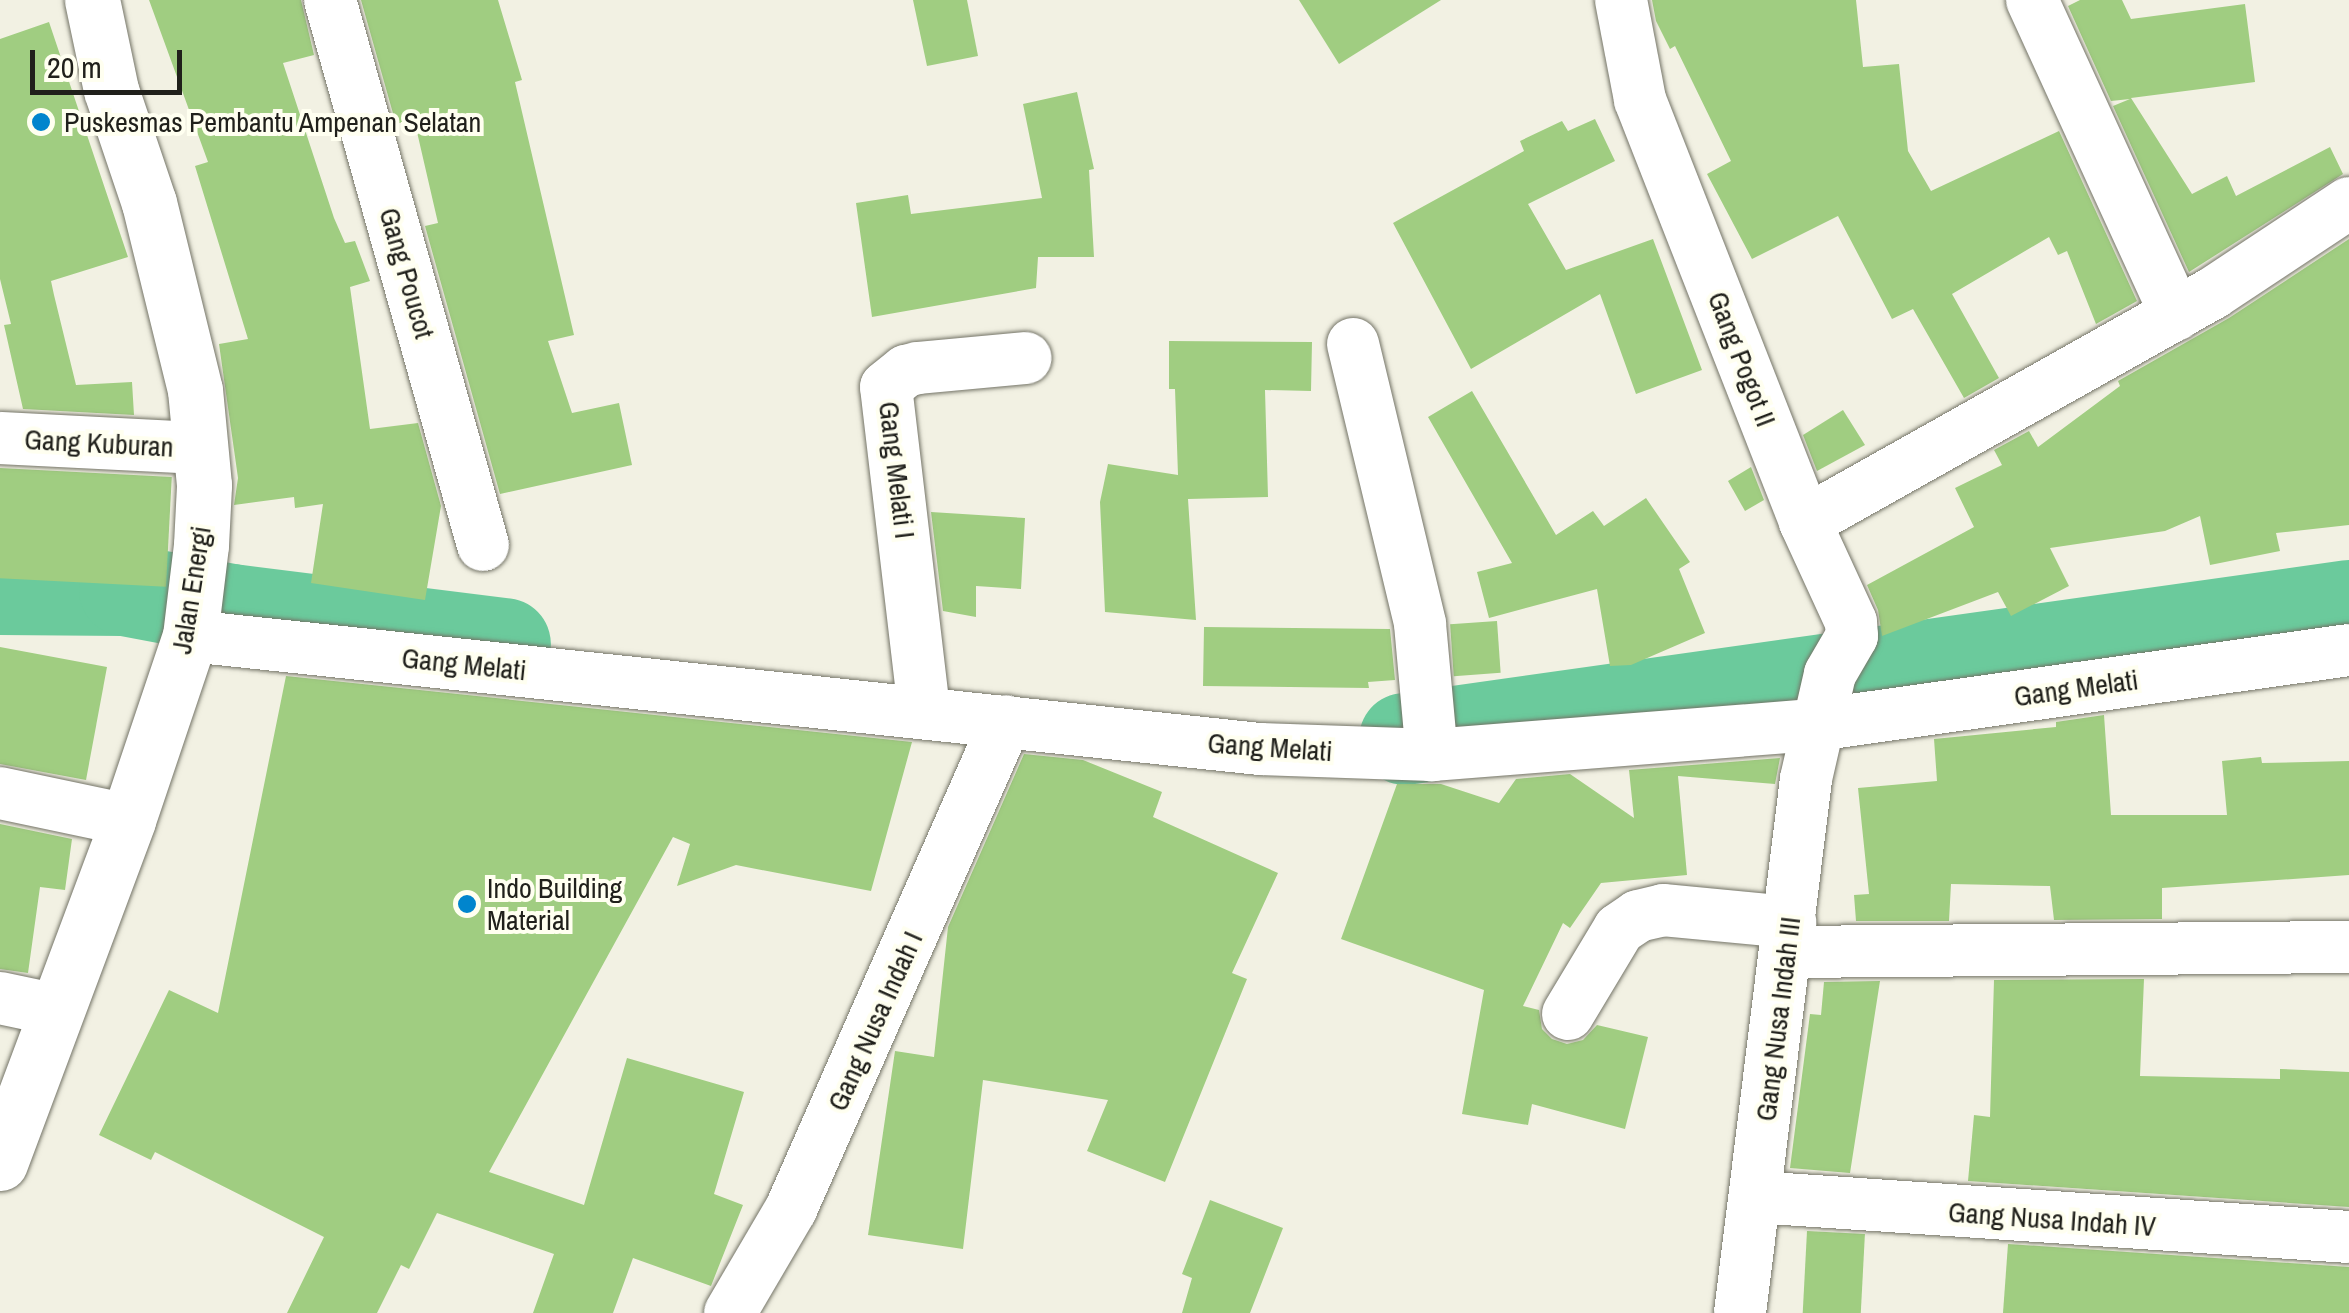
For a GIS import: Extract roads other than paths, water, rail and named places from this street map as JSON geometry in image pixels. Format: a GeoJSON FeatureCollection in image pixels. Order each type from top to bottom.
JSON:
{"type":"FeatureCollection","features":[{"type":"Feature","properties":{"kind":"highway","name":"Jalan Energi"},"geometry":{"type":"LineString","coordinates":[[0,1162],[128,820],[190,631],[200,545],[204,485],[195,390],[149,204],[111,90],[92,0]]}},
{"type":"Feature","properties":{"kind":"street","name":"Gang Poucot"},"geometry":{"type":"LineString","coordinates":[[330,0],[484,546]]}},
{"type":"Feature","properties":{"kind":"street","name":"Gang Pogot II"},"geometry":{"type":"LineString","coordinates":[[1621,0],[1640,100],[1805,522],[1851,622],[1852,636],[1822,703]]}},
{"type":"Feature","properties":{"kind":"street"},"geometry":{"type":"LineString","coordinates":[[2032,0],[2176,315]]}},
{"type":"Feature","properties":{"kind":"street"},"geometry":{"type":"LineString","coordinates":[[1805,522],[2176,315],[2349,203]]}},
{"type":"Feature","properties":{"kind":"street"},"geometry":{"type":"LineString","coordinates":[[1353,344],[1420,624],[1432,748]]}},
{"type":"Feature","properties":{"kind":"street","name":"Gang Melati I"},"geometry":{"type":"LineString","coordinates":[[923,704],[915,608],[886,387],[906,371],[918,368],[1026,358]]}},
{"type":"Feature","properties":{"kind":"street","name":"Gang Kuburan"},"geometry":{"type":"LineString","coordinates":[[0,438],[199,448]]}},
{"type":"Feature","properties":{"kind":"street","name":"Gang Melati"},"geometry":{"type":"LineString","coordinates":[[190,631],[923,704],[1006,721],[1260,749],[1432,748],[1822,703],[2349,650]]}},
{"type":"Feature","properties":{"kind":"street","name":"Gang Nusa Indah III"},"geometry":{"type":"LineString","coordinates":[[1740,1313],[1822,703]]}},
{"type":"Feature","properties":{"kind":"street","name":"Gang Nusa Indah I"},"geometry":{"type":"LineString","coordinates":[[730,1313],[791,1208],[1006,721]]}},
{"type":"Feature","properties":{"kind":"street"},"geometry":{"type":"LineString","coordinates":[[0,793],[128,820]]}},
{"type":"Feature","properties":{"kind":"street"},"geometry":{"type":"LineString","coordinates":[[1568,1014],[1619,929],[1638,916],[1663,910],[1788,937],[2349,947]]}},
{"type":"Feature","properties":{"kind":"street"},"geometry":{"type":"LineString","coordinates":[[0,998],[58,1010]]}},
{"type":"Feature","properties":{"kind":"street","name":"Gang Nusa Indah IV"},"geometry":{"type":"LineString","coordinates":[[1754,1197],[2349,1237]]}},
{"type":"Feature","properties":{"kind":"waterway"},"geometry":{"type":"LineString","coordinates":[[0,589],[125,590],[231,610],[505,644]]}},
{"type":"Feature","properties":{"kind":"waterway"},"geometry":{"type":"LineString","coordinates":[[1405,739],[2349,606]]}},
{"type":"Feature","properties":{"kind":"place","name":"Puskesmas Pembantu Ampenan Selatan"},"geometry":{"type":"Point","coordinates":[41,122]}},
{"type":"Feature","properties":{"kind":"place","name":"Indo Building Material"},"geometry":{"type":"Point","coordinates":[467,904]}}]}
